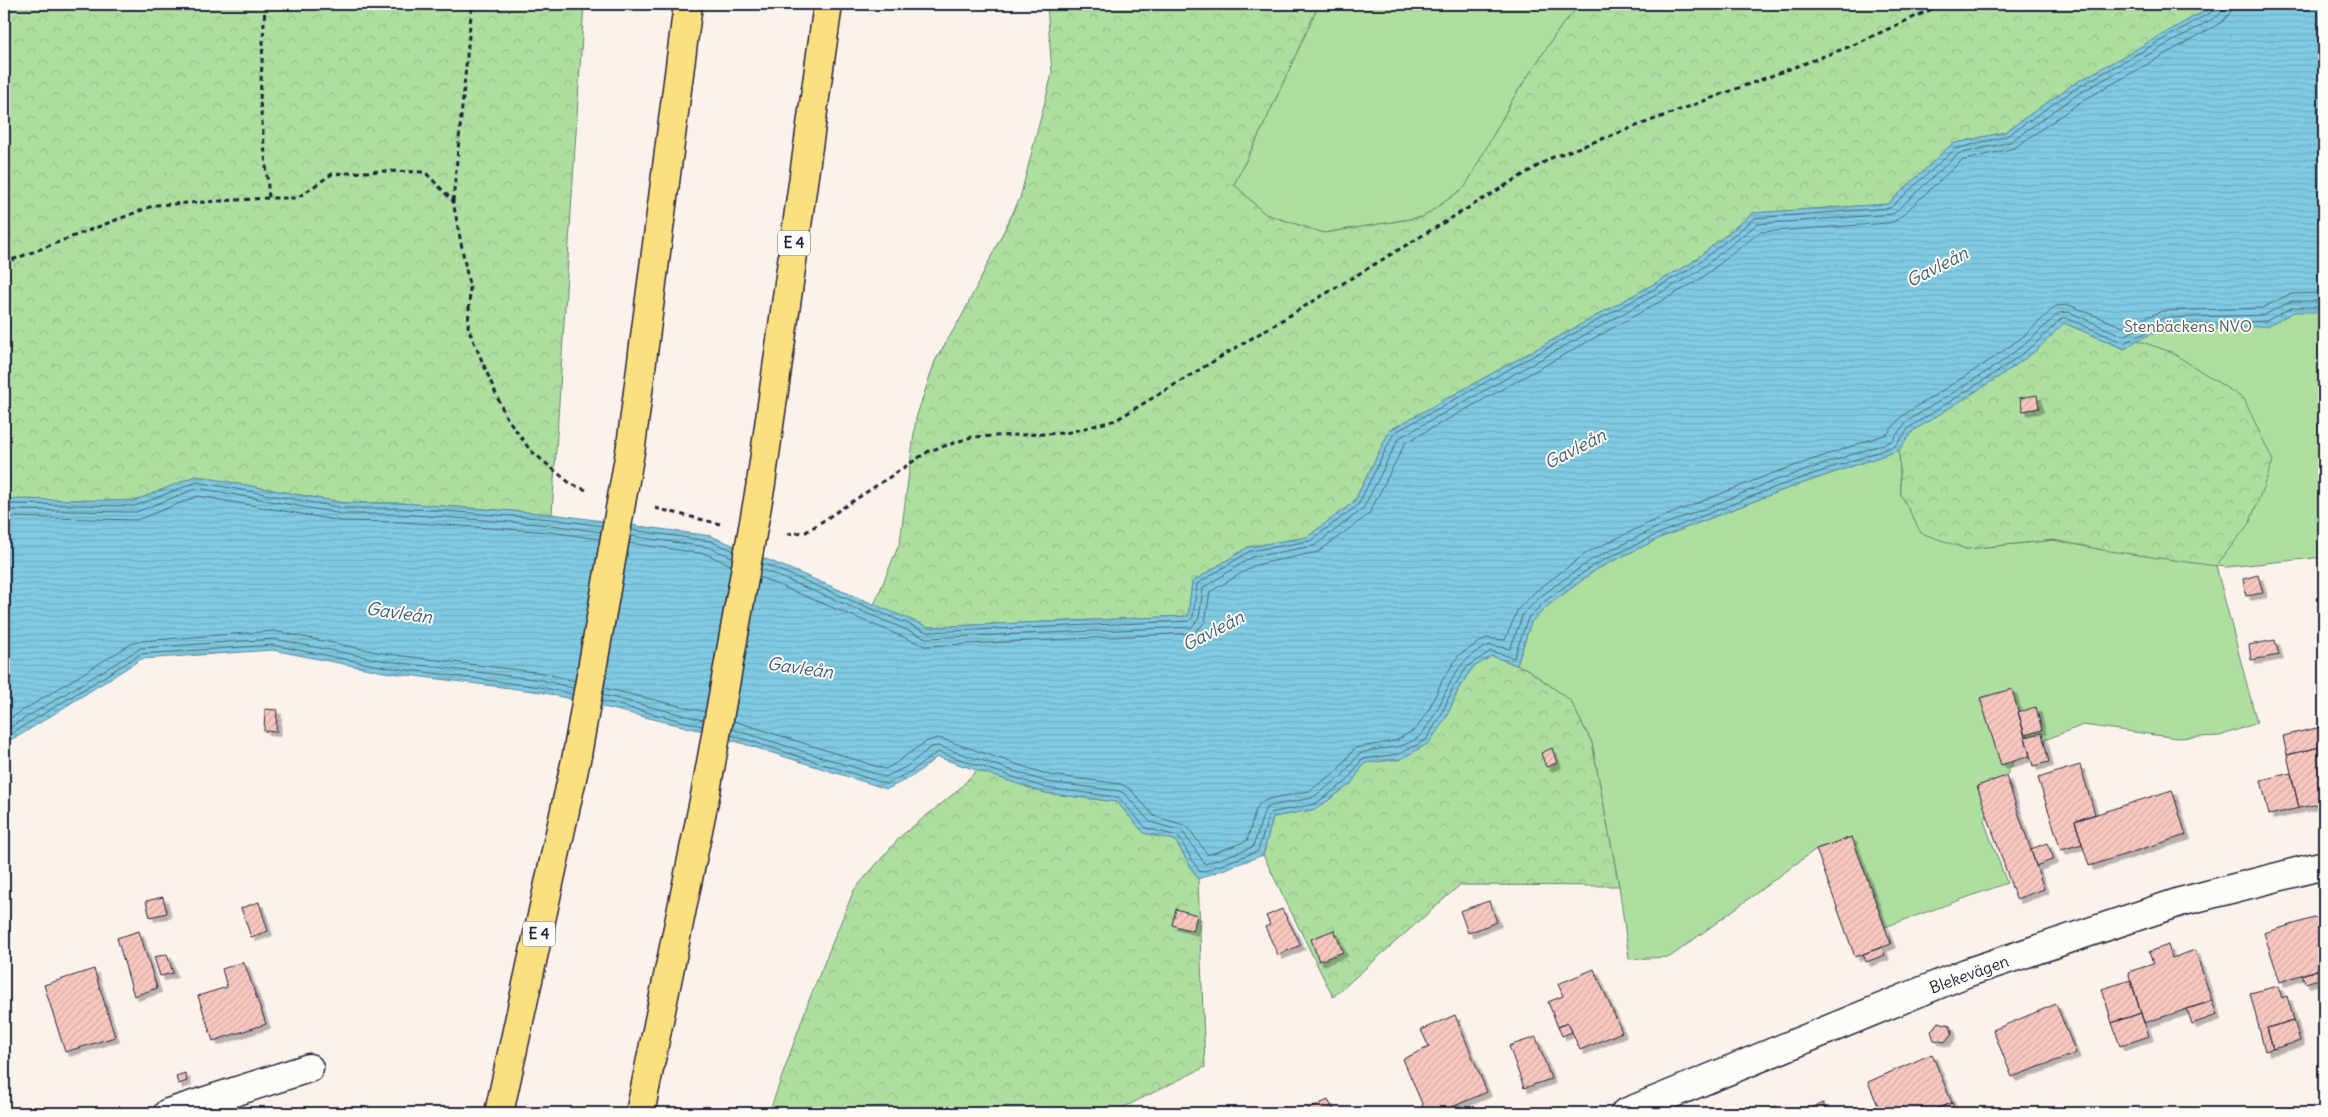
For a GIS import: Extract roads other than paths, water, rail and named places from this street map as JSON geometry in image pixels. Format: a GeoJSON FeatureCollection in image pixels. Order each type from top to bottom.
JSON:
{"type":"FeatureCollection","features":[{"type":"Feature","properties":{"kind":"highway","name":"E 4"},"geometry":{"type":"LineString","coordinates":[[499,1113],[577,754],[632,446],[688,4]]}},
{"type":"Feature","properties":{"kind":"highway","name":"E 4"},"geometry":{"type":"LineString","coordinates":[[640,1113],[706,791],[761,483],[828,4]]}},
{"type":"Feature","properties":{"kind":"street","name":"Blekevägen"},"geometry":{"type":"LineString","coordinates":[[1625,1113],[1966,973],[2180,902],[2324,865]]}},
{"type":"Feature","properties":{"kind":"street"},"geometry":{"type":"LineString","coordinates":[[168,1113],[309,1068]]}},
{"type":"Feature","properties":{"kind":"water","name":"Gavleån"},"geometry":{"type":"Polygon","coordinates":[[[2217,4],[2324,4],[2324,312],[2294,312],[2268,326],[2217,329],[2165,329],[2137,340],[2125,349],[2064,323],[2038,349],[2003,374],[1913,431],[1899,450],[1775,493],[1662,537],[1597,569],[1549,605],[1531,622],[1517,665],[1492,656],[1472,668],[1459,688],[1446,718],[1429,743],[1401,759],[1365,763],[1351,784],[1316,809],[1273,817],[1263,855],[1198,879],[1175,840],[1144,833],[1117,802],[1045,793],[937,757],[913,776],[887,789],[703,731],[541,692],[384,672],[273,650],[141,659],[22,734],[4,743],[4,499],[134,501],[196,476],[344,503],[401,503],[552,514],[711,536],[928,627],[1188,616],[1192,582],[1248,547],[1307,537],[1354,502],[1390,430],[1690,264],[1753,213],[1888,204],[1952,144],[2005,132],[2072,85],[2217,4]]]}},
{"type":"Feature","properties":{"kind":"park label","name":"Stenbäckens NVO"},"geometry":{"type":"Point","coordinates":[2188,326]}}]}
